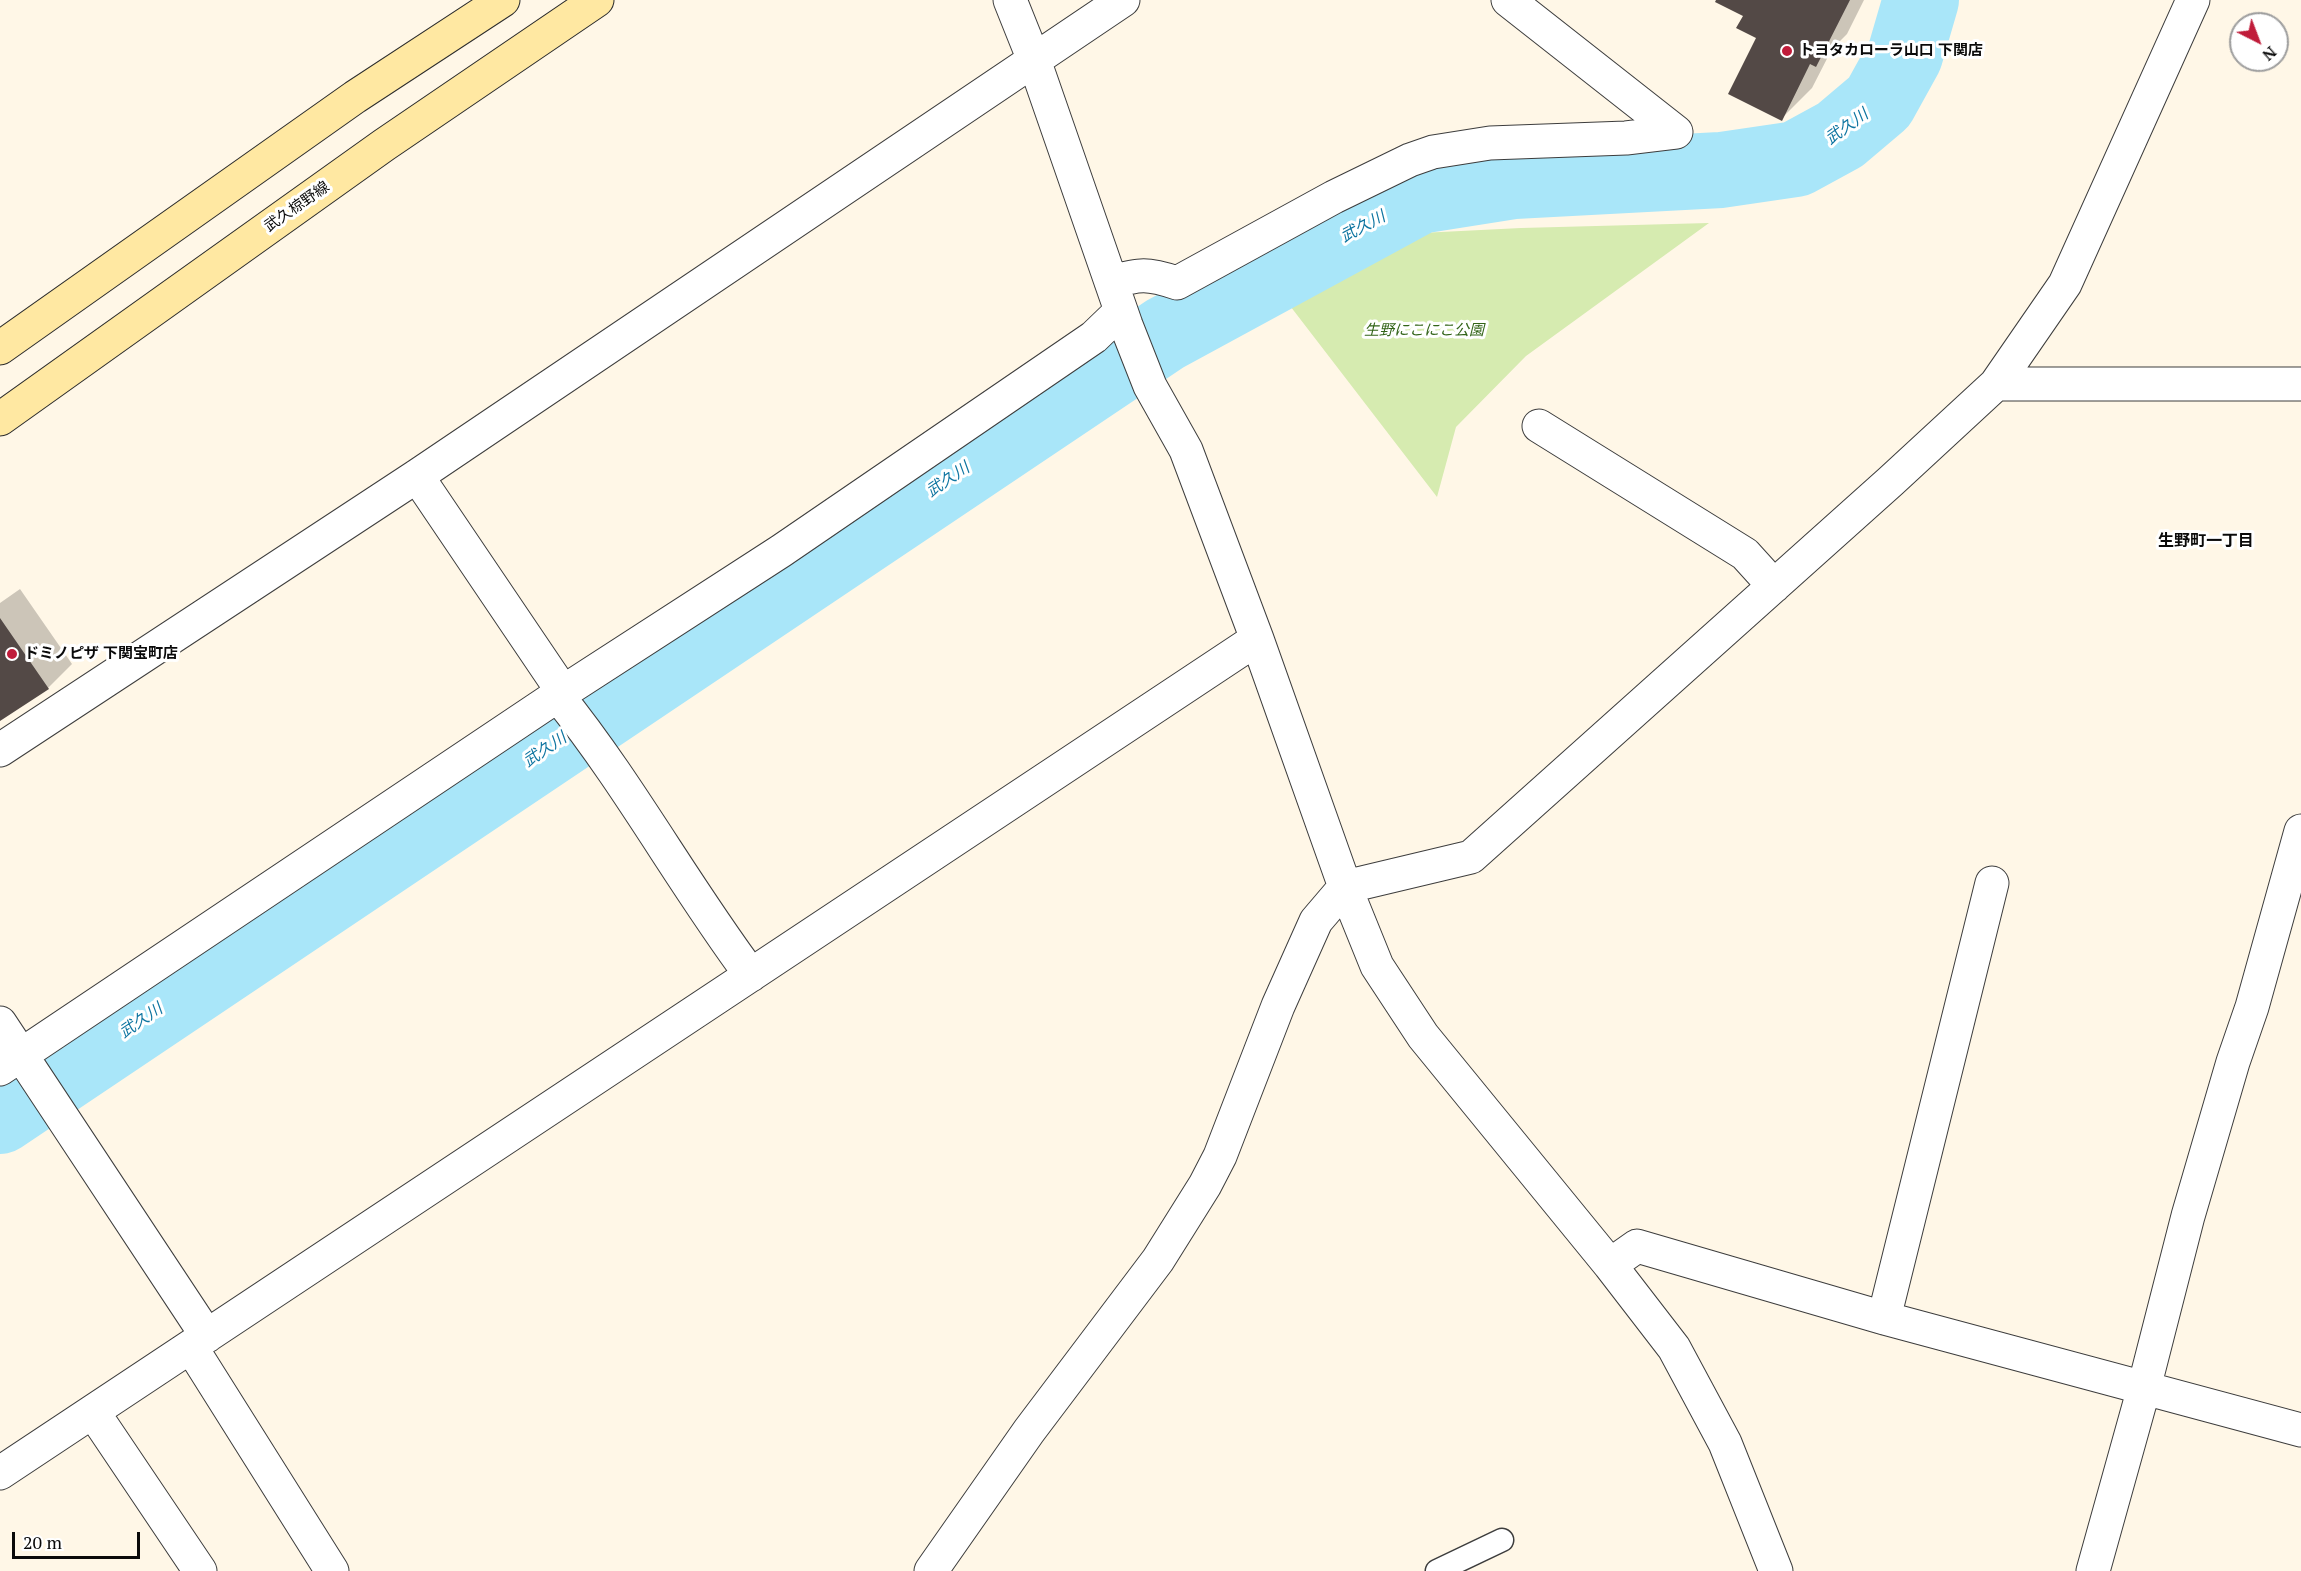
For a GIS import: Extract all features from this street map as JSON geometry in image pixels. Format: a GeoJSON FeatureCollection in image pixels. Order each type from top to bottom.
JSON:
{"type":"FeatureCollection","features":[{"type":"Feature","properties":{"kind":"main road"},"geometry":{"type":"LineString","coordinates":[[0,348],[356,98],[503,0]]}},
{"type":"Feature","properties":{"kind":"main road","name":"武久椋野線"},"geometry":{"type":"LineString","coordinates":[[0,419],[384,145],[597,0]]}},
{"type":"Feature","properties":{"kind":"street"},"geometry":{"type":"LineString","coordinates":[[1010,0],[1034,60],[1119,306],[1150,386],[1186,450],[1257,639],[1345,887],[1377,966],[1424,1036],[1610,1265],[1674,1348],[1725,1443],[1776,1571]]}},
{"type":"Feature","properties":{"kind":"street"},"geometry":{"type":"LineString","coordinates":[[0,750],[417,476],[1124,0]]}},
{"type":"Feature","properties":{"kind":"street"},"geometry":{"type":"LineString","coordinates":[[16,1063],[781,551],[1094,337],[1119,306],[1140,274],[1158,276],[1177,283],[1334,197],[1410,160],[1433,152],[1490,143],[1626,138],[1676,132],[1508,0]]}},
{"type":"Feature","properties":{"kind":"street"},"geometry":{"type":"LineString","coordinates":[[931,1571],[1029,1431],[1158,1260],[1205,1185],[1220,1156],[1278,1006],[1316,921],[1345,887],[1471,858],[1996,384],[2065,284],[2193,0]]}},
{"type":"Feature","properties":{"kind":"street"},"geometry":{"type":"LineString","coordinates":[[1996,384],[2301,384]]}},
{"type":"Feature","properties":{"kind":"street"},"geometry":{"type":"LineString","coordinates":[[1539,426],[1744,554],[1774,586]]}},
{"type":"Feature","properties":{"kind":"street"},"geometry":{"type":"LineString","coordinates":[[417,476],[562,698],[604,756],[709,918],[750,975]]}},
{"type":"Feature","properties":{"kind":"street"},"geometry":{"type":"LineString","coordinates":[[0,1473],[1257,639]]}},
{"type":"Feature","properties":{"kind":"street"},"geometry":{"type":"LineString","coordinates":[[2093,1571],[2144,1388],[2188,1216],[2233,1062],[2252,1007],[2301,831]]}},
{"type":"Feature","properties":{"kind":"street"},"geometry":{"type":"LineString","coordinates":[[1884,1318],[1992,883]]}},
{"type":"Feature","properties":{"kind":"street"},"geometry":{"type":"LineString","coordinates":[[0,1023],[16,1063],[58,1112],[199,1341],[332,1571]]}},
{"type":"Feature","properties":{"kind":"street"},"geometry":{"type":"LineString","coordinates":[[1610,1265],[1637,1246],[1884,1318],[2301,1430]]}},
{"type":"Feature","properties":{"kind":"street"},"geometry":{"type":"LineString","coordinates":[[93,1412],[200,1571]]}},
{"type":"Feature","properties":{"kind":"lane"},"geometry":{"type":"LineString","coordinates":[[1437,1571],[1502,1540]]}},
{"type":"Feature","properties":{"kind":"green space","name":"生野にこにこ公園"},"geometry":{"type":"Polygon","coordinates":[[[1709,223],[1526,356],[1456,427],[1437,497],[1284,298],[1421,233],[1709,223]]]}},
{"type":"Feature","properties":{"kind":"building","name":"トヨタカローラ山口 下関店"},"geometry":{"type":"Polygon","coordinates":[[[1716,0],[1850,0],[1816,67],[1810,64],[1782,121],[1728,94],[1756,38],[1736,28],[1743,16],[1715,2],[1716,0]]]}},
{"type":"Feature","properties":{"kind":"building","name":"ドミノピザ 下関宝町店"},"geometry":{"type":"Polygon","coordinates":[[[0,618],[49,689],[0,721],[0,618]]]}},
{"type":"Feature","properties":{"kind":"waterway","name":"武久川"},"geometry":{"type":"LineString","coordinates":[[0,1116],[1165,334],[1419,196],[1514,181],[1721,170],[1796,159],[1840,135],[1879,102],[1905,55],[1921,0]]}},
{"type":"Feature","properties":{"kind":"place","name":"トヨタカローラ山口 下関店"},"geometry":{"type":"Point","coordinates":[1787,51]}},
{"type":"Feature","properties":{"kind":"place","name":"ドミノピザ 下関宝町店"},"geometry":{"type":"Point","coordinates":[12,654]}},
{"type":"Feature","properties":{"kind":"district","name":"生野町一丁目"},"geometry":{"type":"Point","coordinates":[2206,541]}}]}
